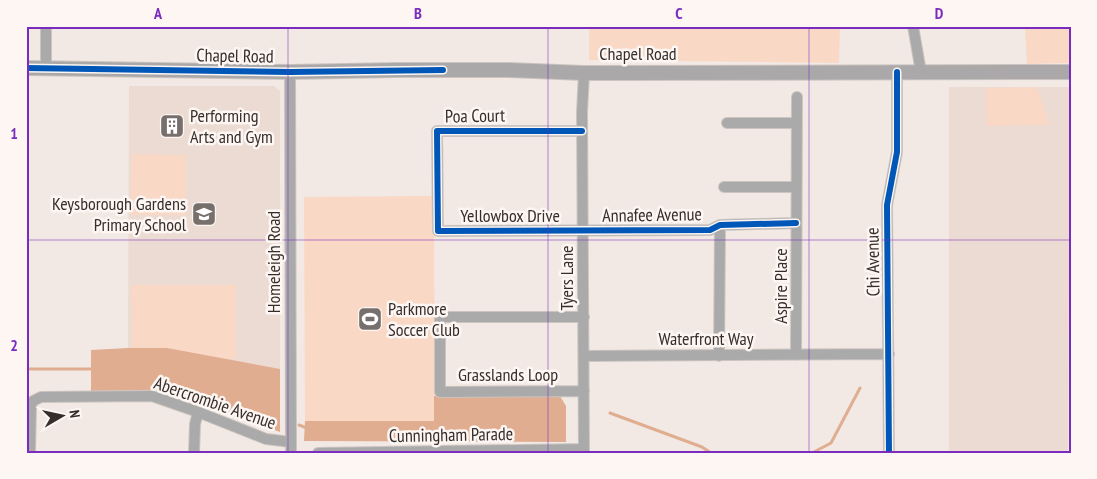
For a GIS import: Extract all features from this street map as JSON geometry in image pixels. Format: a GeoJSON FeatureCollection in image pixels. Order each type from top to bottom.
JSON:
{"type":"FeatureCollection","features":[{"type":"Feature","properties":{"kind":"main road","name":"Chapel Road"},"geometry":{"type":"LineString","coordinates":[[26,68],[290,72],[451,70],[584,73],[1071,72]]}},
{"type":"Feature","properties":{"kind":"street"},"geometry":{"type":"LineString","coordinates":[[46,26],[46,68]]}},
{"type":"Feature","properties":{"kind":"street"},"geometry":{"type":"LineString","coordinates":[[913,26],[921,72]]}},
{"type":"Feature","properties":{"kind":"street","name":"Homeleigh Road"},"geometry":{"type":"LineString","coordinates":[[290,72],[291,448]]}},
{"type":"Feature","properties":{"kind":"street","name":"Chi Avenue"},"geometry":{"type":"LineString","coordinates":[[889,453],[888,205],[896,152],[898,72]]}},
{"type":"Feature","properties":{"kind":"street","name":"Tyers Lane"},"geometry":{"type":"LineString","coordinates":[[584,73],[582,131],[584,451]]}},
{"type":"Feature","properties":{"kind":"street","name":"Aspire Place"},"geometry":{"type":"LineString","coordinates":[[796,354],[797,97]]}},
{"type":"Feature","properties":{"kind":"street"},"geometry":{"type":"LineString","coordinates":[[727,122],[796,123]]}},
{"type":"Feature","properties":{"kind":"street","name":"Poa Court"},"geometry":{"type":"LineString","coordinates":[[438,231],[438,131],[582,131]]}},
{"type":"Feature","properties":{"kind":"street"},"geometry":{"type":"LineString","coordinates":[[724,187],[796,187]]}},
{"type":"Feature","properties":{"kind":"street","name":"Annafee Avenue"},"geometry":{"type":"LineString","coordinates":[[583,231],[710,230],[720,225],[796,224]]}},
{"type":"Feature","properties":{"kind":"street"},"geometry":{"type":"LineString","coordinates":[[719,356],[720,225]]}},
{"type":"Feature","properties":{"kind":"street","name":"Yellowbox Drive"},"geometry":{"type":"LineString","coordinates":[[438,231],[583,231]]}},
{"type":"Feature","properties":{"kind":"street","name":"Grasslands Loop"},"geometry":{"type":"LineString","coordinates":[[584,317],[440,317],[440,392],[584,391]]}},
{"type":"Feature","properties":{"kind":"street","name":"Waterfront Way"},"geometry":{"type":"LineString","coordinates":[[584,356],[889,354]]}},
{"type":"Feature","properties":{"kind":"street","name":"Abercrombie Avenue"},"geometry":{"type":"LineString","coordinates":[[30,453],[30,405],[32,401],[38,398],[152,396],[291,448]]}},
{"type":"Feature","properties":{"kind":"street"},"geometry":{"type":"LineString","coordinates":[[194,453],[195,424],[198,412]]}},
{"type":"Feature","properties":{"kind":"street","name":"Cunningham Parade"},"geometry":{"type":"LineString","coordinates":[[318,453],[584,451]]}},
{"type":"Feature","properties":{"kind":"shaded area"},"geometry":{"type":"Polygon","coordinates":[[[589,26],[840,26],[839,63],[589,60],[589,26]]]}},
{"type":"Feature","properties":{"kind":"shaded area"},"geometry":{"type":"Polygon","coordinates":[[[1025,26],[1071,26],[1071,63],[1027,64],[1025,26]]]}},
{"type":"Feature","properties":{"kind":"shaded area","name":"Keysborough Gardens Primary School"},"geometry":{"type":"Polygon","coordinates":[[[129,86],[274,86],[280,91],[280,369],[225,369],[128,348],[129,86]]]}},
{"type":"Feature","properties":{"kind":"shaded area"},"geometry":{"type":"Polygon","coordinates":[[[949,87],[1070,87],[1068,453],[949,453],[949,87]]]}},
{"type":"Feature","properties":{"kind":"shaded area"},"geometry":{"type":"Polygon","coordinates":[[[1035,87],[1038,90],[1050,125],[987,126],[986,88],[1035,87]]]}},
{"type":"Feature","properties":{"kind":"shaded area"},"geometry":{"type":"Polygon","coordinates":[[[131,154],[186,155],[186,215],[131,215],[131,154]]]}},
{"type":"Feature","properties":{"kind":"shaded area","name":"Parkmore Soccer Club"},"geometry":{"type":"Polygon","coordinates":[[[434,196],[435,421],[305,421],[304,197],[434,196]]]}},
{"type":"Feature","properties":{"kind":"shaded area"},"geometry":{"type":"Polygon","coordinates":[[[131,285],[236,285],[236,359],[132,359],[131,285]]]}},
{"type":"Feature","properties":{"kind":"shaded area"},"geometry":{"type":"Polygon","coordinates":[[[167,348],[280,369],[280,432],[160,390],[91,391],[91,350],[167,348]]]}},
{"type":"Feature","properties":{"kind":"shaded area"},"geometry":{"type":"Polygon","coordinates":[[[434,396],[560,396],[566,406],[566,442],[304,441],[305,421],[434,421],[434,396]]]}},
{"type":"Feature","properties":{"kind":"waterway"},"geometry":{"type":"LineString","coordinates":[[26,369],[94,369]]}},
{"type":"Feature","properties":{"kind":"waterway"},"geometry":{"type":"LineString","coordinates":[[812,453],[831,443],[860,388]]}},
{"type":"Feature","properties":{"kind":"waterway"},"geometry":{"type":"LineString","coordinates":[[610,413],[702,447],[711,453]]}},
{"type":"Feature","properties":{"kind":"waterway"},"geometry":{"type":"LineString","coordinates":[[299,425],[307,428]]}},
{"type":"Feature","properties":{"kind":"cycle path"},"geometry":{"type":"LineString","coordinates":[[26,68],[290,72],[443,70]]}},
{"type":"Feature","properties":{"kind":"cycle path"},"geometry":{"type":"LineString","coordinates":[[889,453],[887,205],[897,152],[897,72]]}},
{"type":"Feature","properties":{"kind":"cycle path"},"geometry":{"type":"LineString","coordinates":[[582,131],[437,131],[438,231],[710,230],[720,225],[796,223]]}},
{"type":"Feature","properties":{"kind":"place","name":"Performing Arts and Gym"},"geometry":{"type":"Point","coordinates":[172,126]}},
{"type":"Feature","properties":{"kind":"place","name":"Keysborough Gardens Primary School"},"geometry":{"type":"Point","coordinates":[204,214]}},
{"type":"Feature","properties":{"kind":"place","name":"Parkmore Soccer Club"},"geometry":{"type":"Point","coordinates":[370,319]}}]}
